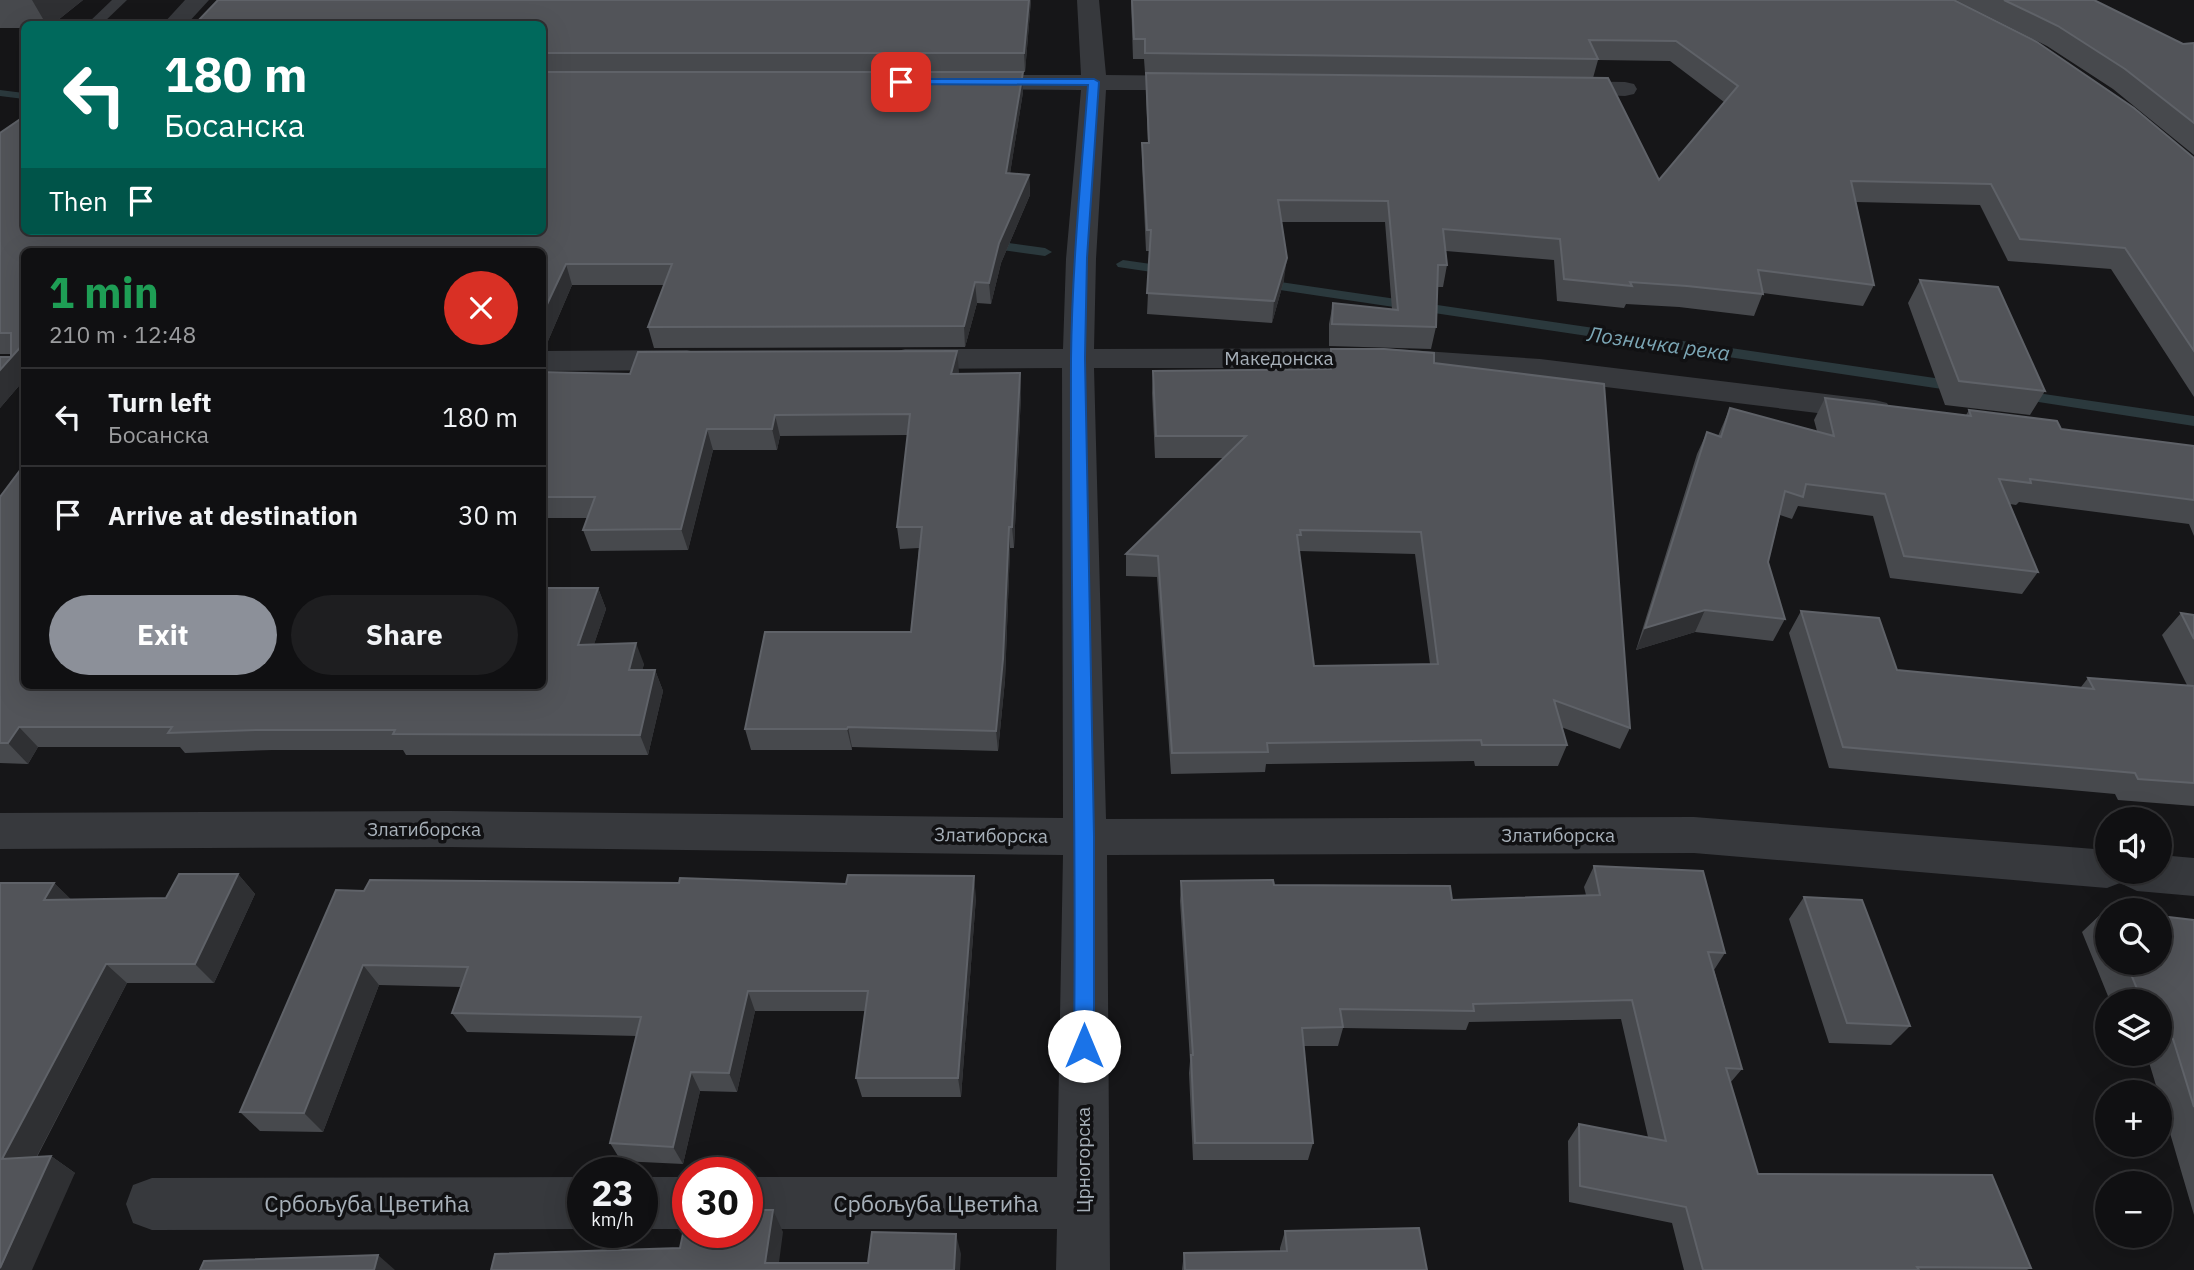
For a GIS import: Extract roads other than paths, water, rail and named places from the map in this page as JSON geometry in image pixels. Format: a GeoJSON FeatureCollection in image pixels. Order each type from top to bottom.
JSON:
{"type":"FeatureCollection","features":[{"type":"Feature","properties":{"kind":"street"},"geometry":{"type":"LineString","coordinates":[[177,21],[198,0]]}},
{"type":"Feature","properties":{"kind":"street","name":"Црногорска"},"geometry":{"type":"LineString","coordinates":[[1083,1270],[1085,836],[1078,358],[1081,258],[1094,82],[1088,0]]}},
{"type":"Feature","properties":{"kind":"street"},"geometry":{"type":"LineString","coordinates":[[942,82],[1219,83]]}},
{"type":"Feature","properties":{"kind":"street"},"geometry":{"type":"LineString","coordinates":[[1541,88],[1625,89]]}},
{"type":"Feature","properties":{"kind":"street","name":"Македонска"},"geometry":{"type":"LineString","coordinates":[[872,359],[1380,358],[1540,369],[1901,413]]}},
{"type":"Feature","properties":{"kind":"street"},"geometry":{"type":"LineString","coordinates":[[546,361],[721,360]]}},
{"type":"Feature","properties":{"kind":"street","name":"Златиборска"},"geometry":{"type":"LineString","coordinates":[[0,831],[449,829],[1085,836],[1693,835],[2095,868]]}},
{"type":"Feature","properties":{"kind":"street"},"geometry":{"type":"LineString","coordinates":[[2172,875],[2194,877]]}},
{"type":"Feature","properties":{"kind":"street","name":"Србољуба Цветића"},"geometry":{"type":"LineString","coordinates":[[152,1204],[567,1203]]}},
{"type":"Feature","properties":{"kind":"street","name":"Србољуба Цветића"},"geometry":{"type":"LineString","coordinates":[[763,1203],[1083,1203]]}},
{"type":"Feature","properties":{"kind":"lane"},"geometry":{"type":"LineString","coordinates":[[97,21],[120,0]]}},
{"type":"Feature","properties":{"kind":"waterway","name":"Лозничка река"},"geometry":{"type":"LineString","coordinates":[[0,93],[21,96]]}},
{"type":"Feature","properties":{"kind":"waterway","name":"Лозничка река"},"geometry":{"type":"LineString","coordinates":[[986,244],[1045,252]]}},
{"type":"Feature","properties":{"kind":"waterway","name":"Лозничка река"},"geometry":{"type":"LineString","coordinates":[[1123,264],[1172,271]]}},
{"type":"Feature","properties":{"kind":"waterway","name":"Лозничка река"},"geometry":{"type":"LineString","coordinates":[[1259,283],[1962,387]]}},
{"type":"Feature","properties":{"kind":"waterway","name":"Лозничка река"},"geometry":{"type":"LineString","coordinates":[[2017,395],[2194,421]]}}]}
